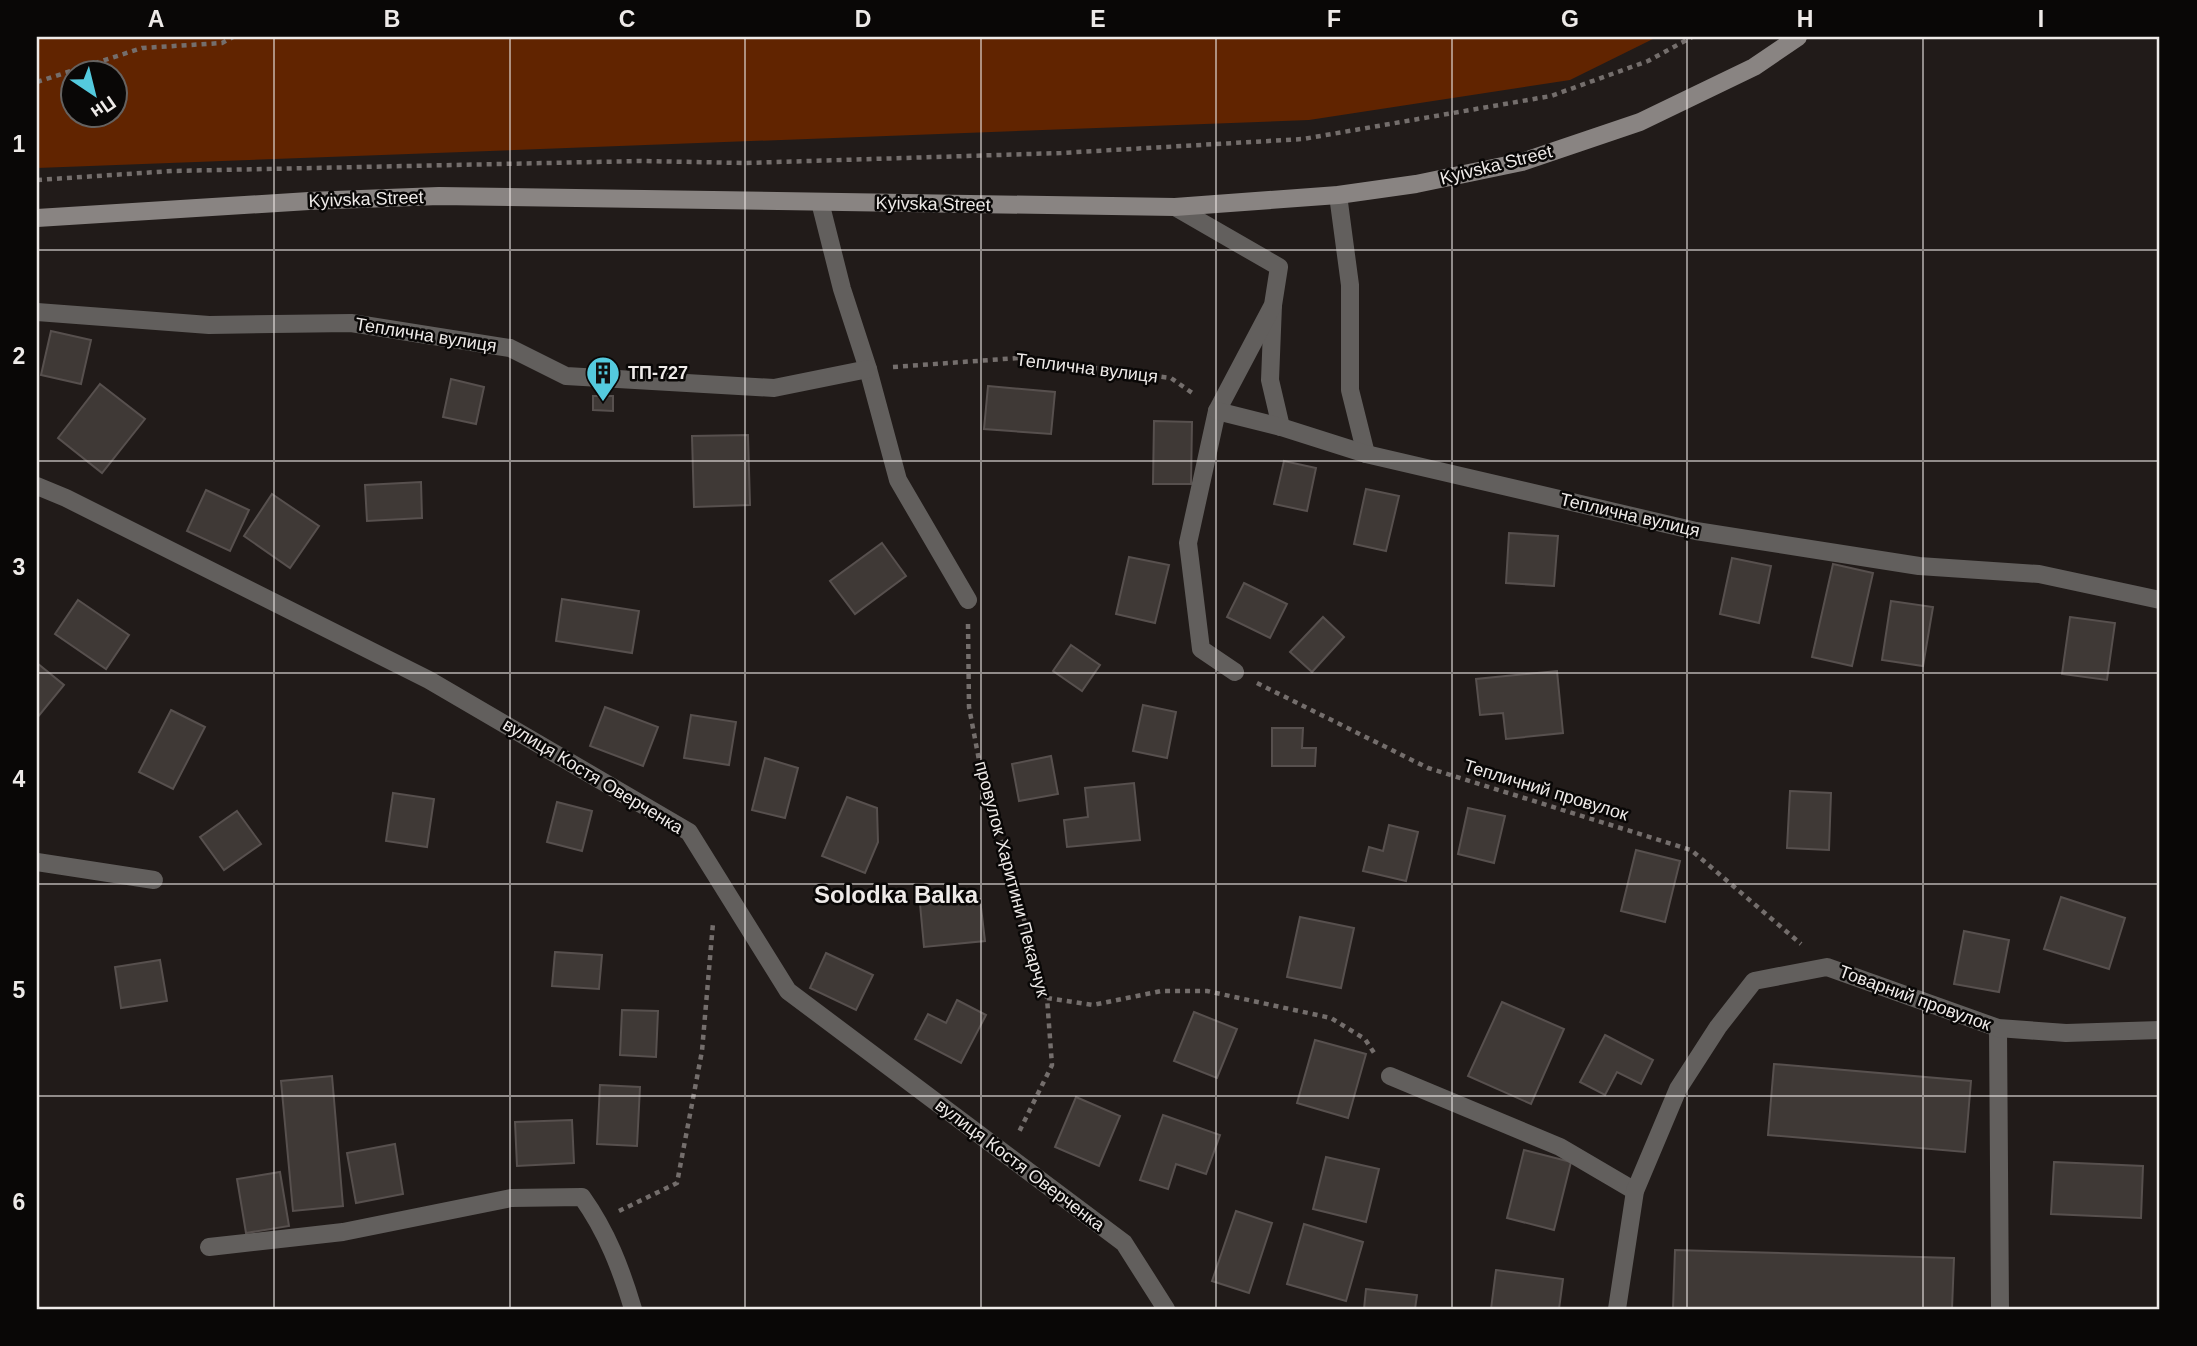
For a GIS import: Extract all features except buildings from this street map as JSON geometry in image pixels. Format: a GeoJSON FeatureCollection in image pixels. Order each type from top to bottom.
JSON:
{"type":"FeatureCollection","features":[{"type":"Feature","properties":{"kind":"street","name":"Kyivska Street"},"geometry":{"type":"LineString","coordinates":[[37,218],[309,201],[439,196],[1175,207],[1338,195],[1416,184],[1522,162],[1640,122],[1754,67],[1798,37]]}},
{"type":"Feature","properties":{"kind":"street"},"geometry":{"type":"LineString","coordinates":[[1338,195],[1350,285],[1350,390],[1366,454]]}},
{"type":"Feature","properties":{"kind":"street"},"geometry":{"type":"LineString","coordinates":[[820,202],[842,289],[868,369],[898,480],[968,600]]}},
{"type":"Feature","properties":{"kind":"street"},"geometry":{"type":"LineString","coordinates":[[1175,207],[1279,267],[1273,305],[1269,380],[1281,426]]}},
{"type":"Feature","properties":{"kind":"street"},"geometry":{"type":"LineString","coordinates":[[1235,672],[1201,649],[1188,543],[1217,411],[1273,305]]}},
{"type":"Feature","properties":{"kind":"street","name":"Теплична вулиця"},"geometry":{"type":"LineString","coordinates":[[37,312],[209,325],[351,323],[510,348],[566,376],[774,388],[868,369]]}},
{"type":"Feature","properties":{"kind":"street","name":"Теплична вулиця"},"geometry":{"type":"LineString","coordinates":[[1217,411],[1281,426],[1366,454],[1696,531],[1919,566],[2039,574],[2160,600]]}},
{"type":"Feature","properties":{"kind":"street","name":"вулиця Костя Оверченка"},"geometry":{"type":"LineString","coordinates":[[37,486],[429,680],[689,832],[788,991],[1124,1243],[1166,1309]]}},
{"type":"Feature","properties":{"kind":"street"},"geometry":{"type":"LineString","coordinates":[[37,862],[154,880]]}},
{"type":"Feature","properties":{"kind":"street","name":"Товарний провулок"},"geometry":{"type":"LineString","coordinates":[[1635,1191],[1678,1089],[1718,1027],[1755,981],[1827,967],[1998,1028],[2066,1033],[2160,1030]]}},
{"type":"Feature","properties":{"kind":"street"},"geometry":{"type":"LineString","coordinates":[[1998,1028],[2000,1309]]}},
{"type":"Feature","properties":{"kind":"street"},"geometry":{"type":"LineString","coordinates":[[1391,1076],[1560,1147],[1635,1191],[1617,1309]]}},
{"type":"Feature","properties":{"kind":"street"},"geometry":{"type":"LineString","coordinates":[[209,1247],[344,1232],[511,1198],[582,1197],[599,1220],[620,1267],[633,1309]]}},
{"type":"Feature","properties":{"kind":"path"},"geometry":{"type":"LineString","coordinates":[[37,82],[142,48],[222,43],[233,37]]}},
{"type":"Feature","properties":{"kind":"path"},"geometry":{"type":"LineString","coordinates":[[37,180],[186,170],[627,161],[746,163],[1061,153],[1303,139],[1551,96],[1648,61],[1692,37]]}},
{"type":"Feature","properties":{"kind":"path","name":"Теплична вулиця"},"geometry":{"type":"LineString","coordinates":[[868,369],[1018,358],[1171,378],[1217,411]]}},
{"type":"Feature","properties":{"kind":"path","name":"провулок Харитини Пекарчук"},"geometry":{"type":"LineString","coordinates":[[968,600],[970,707],[982,776],[1047,998],[1052,1065],[1033,1107],[1006,1154]]}},
{"type":"Feature","properties":{"kind":"path","name":"Тепличний провулок"},"geometry":{"type":"LineString","coordinates":[[1235,672],[1428,768],[1691,850],[1827,967]]}},
{"type":"Feature","properties":{"kind":"path"},"geometry":{"type":"LineString","coordinates":[[599,1220],[677,1183],[702,1051],[716,876]]}},
{"type":"Feature","properties":{"kind":"path"},"geometry":{"type":"LineString","coordinates":[[1047,998],[1093,1005],[1161,991],[1208,992],[1331,1018],[1365,1039],[1391,1076]]}},
{"type":"Feature","properties":{"kind":"shaded area"},"geometry":{"type":"Polygon","coordinates":[[[37,37],[1657,37],[1570,80],[1309,120],[37,168],[37,37]]]}},
{"type":"Feature","properties":{"kind":"place","name":"ТП-727"},"geometry":{"type":"Point","coordinates":[603,403]}},
{"type":"Feature","properties":{"kind":"district","name":"Solodka Balka"},"geometry":{"type":"Point","coordinates":[896,895]}}]}
